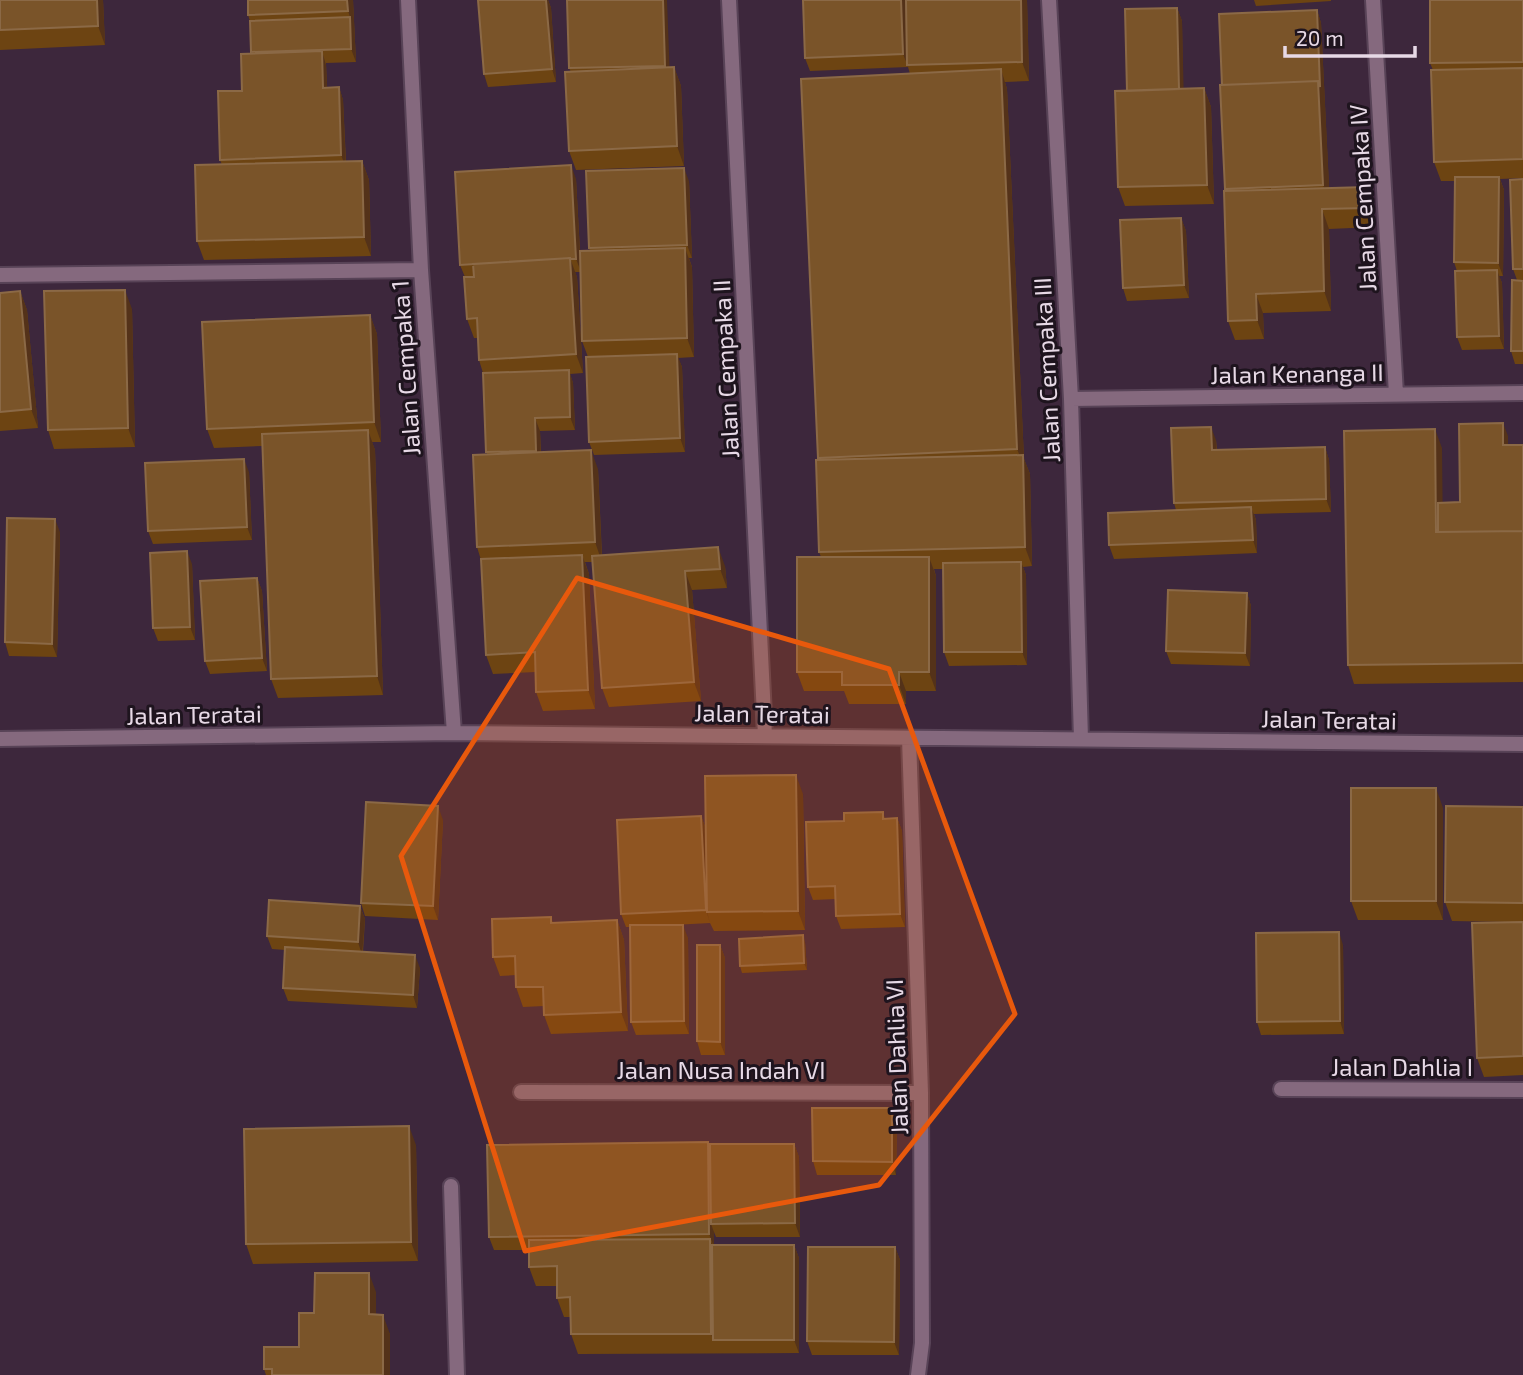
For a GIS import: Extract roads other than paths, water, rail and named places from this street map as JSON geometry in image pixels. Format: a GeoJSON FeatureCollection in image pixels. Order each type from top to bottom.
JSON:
{"type":"FeatureCollection","features":[{"type":"Feature","properties":{"kind":"street","name":"Jalan Cempaka 1"},"geometry":{"type":"LineString","coordinates":[[408,0],[421,270],[454,733]]}},
{"type":"Feature","properties":{"kind":"street","name":"Jalan Cempaka II"},"geometry":{"type":"LineString","coordinates":[[729,0],[765,736]]}},
{"type":"Feature","properties":{"kind":"street","name":"Jalan Cempaka III"},"geometry":{"type":"LineString","coordinates":[[1049,0],[1071,399],[1081,739]]}},
{"type":"Feature","properties":{"kind":"street","name":"Jalan Cempaka IV"},"geometry":{"type":"LineString","coordinates":[[1373,0],[1396,394]]}},
{"type":"Feature","properties":{"kind":"street"},"geometry":{"type":"LineString","coordinates":[[0,275],[421,270]]}},
{"type":"Feature","properties":{"kind":"street","name":"Jalan Kenanga II"},"geometry":{"type":"LineString","coordinates":[[1071,399],[1523,393]]}},
{"type":"Feature","properties":{"kind":"street","name":"Jalan Teratai"},"geometry":{"type":"LineString","coordinates":[[0,739],[454,733],[1523,744]]}},
{"type":"Feature","properties":{"kind":"street","name":"Jalan Dahlia VI"},"geometry":{"type":"LineString","coordinates":[[909,738],[921,1093],[922,1343],[918,1375]]}},
{"type":"Feature","properties":{"kind":"street","name":"Jalan Dahlia I"},"geometry":{"type":"LineString","coordinates":[[1281,1088],[1523,1090]]}},
{"type":"Feature","properties":{"kind":"street","name":"Jalan Nusa Indah VI"},"geometry":{"type":"LineString","coordinates":[[521,1091],[921,1093]]}},
{"type":"Feature","properties":{"kind":"street"},"geometry":{"type":"LineString","coordinates":[[451,1186],[457,1375]]}}]}
